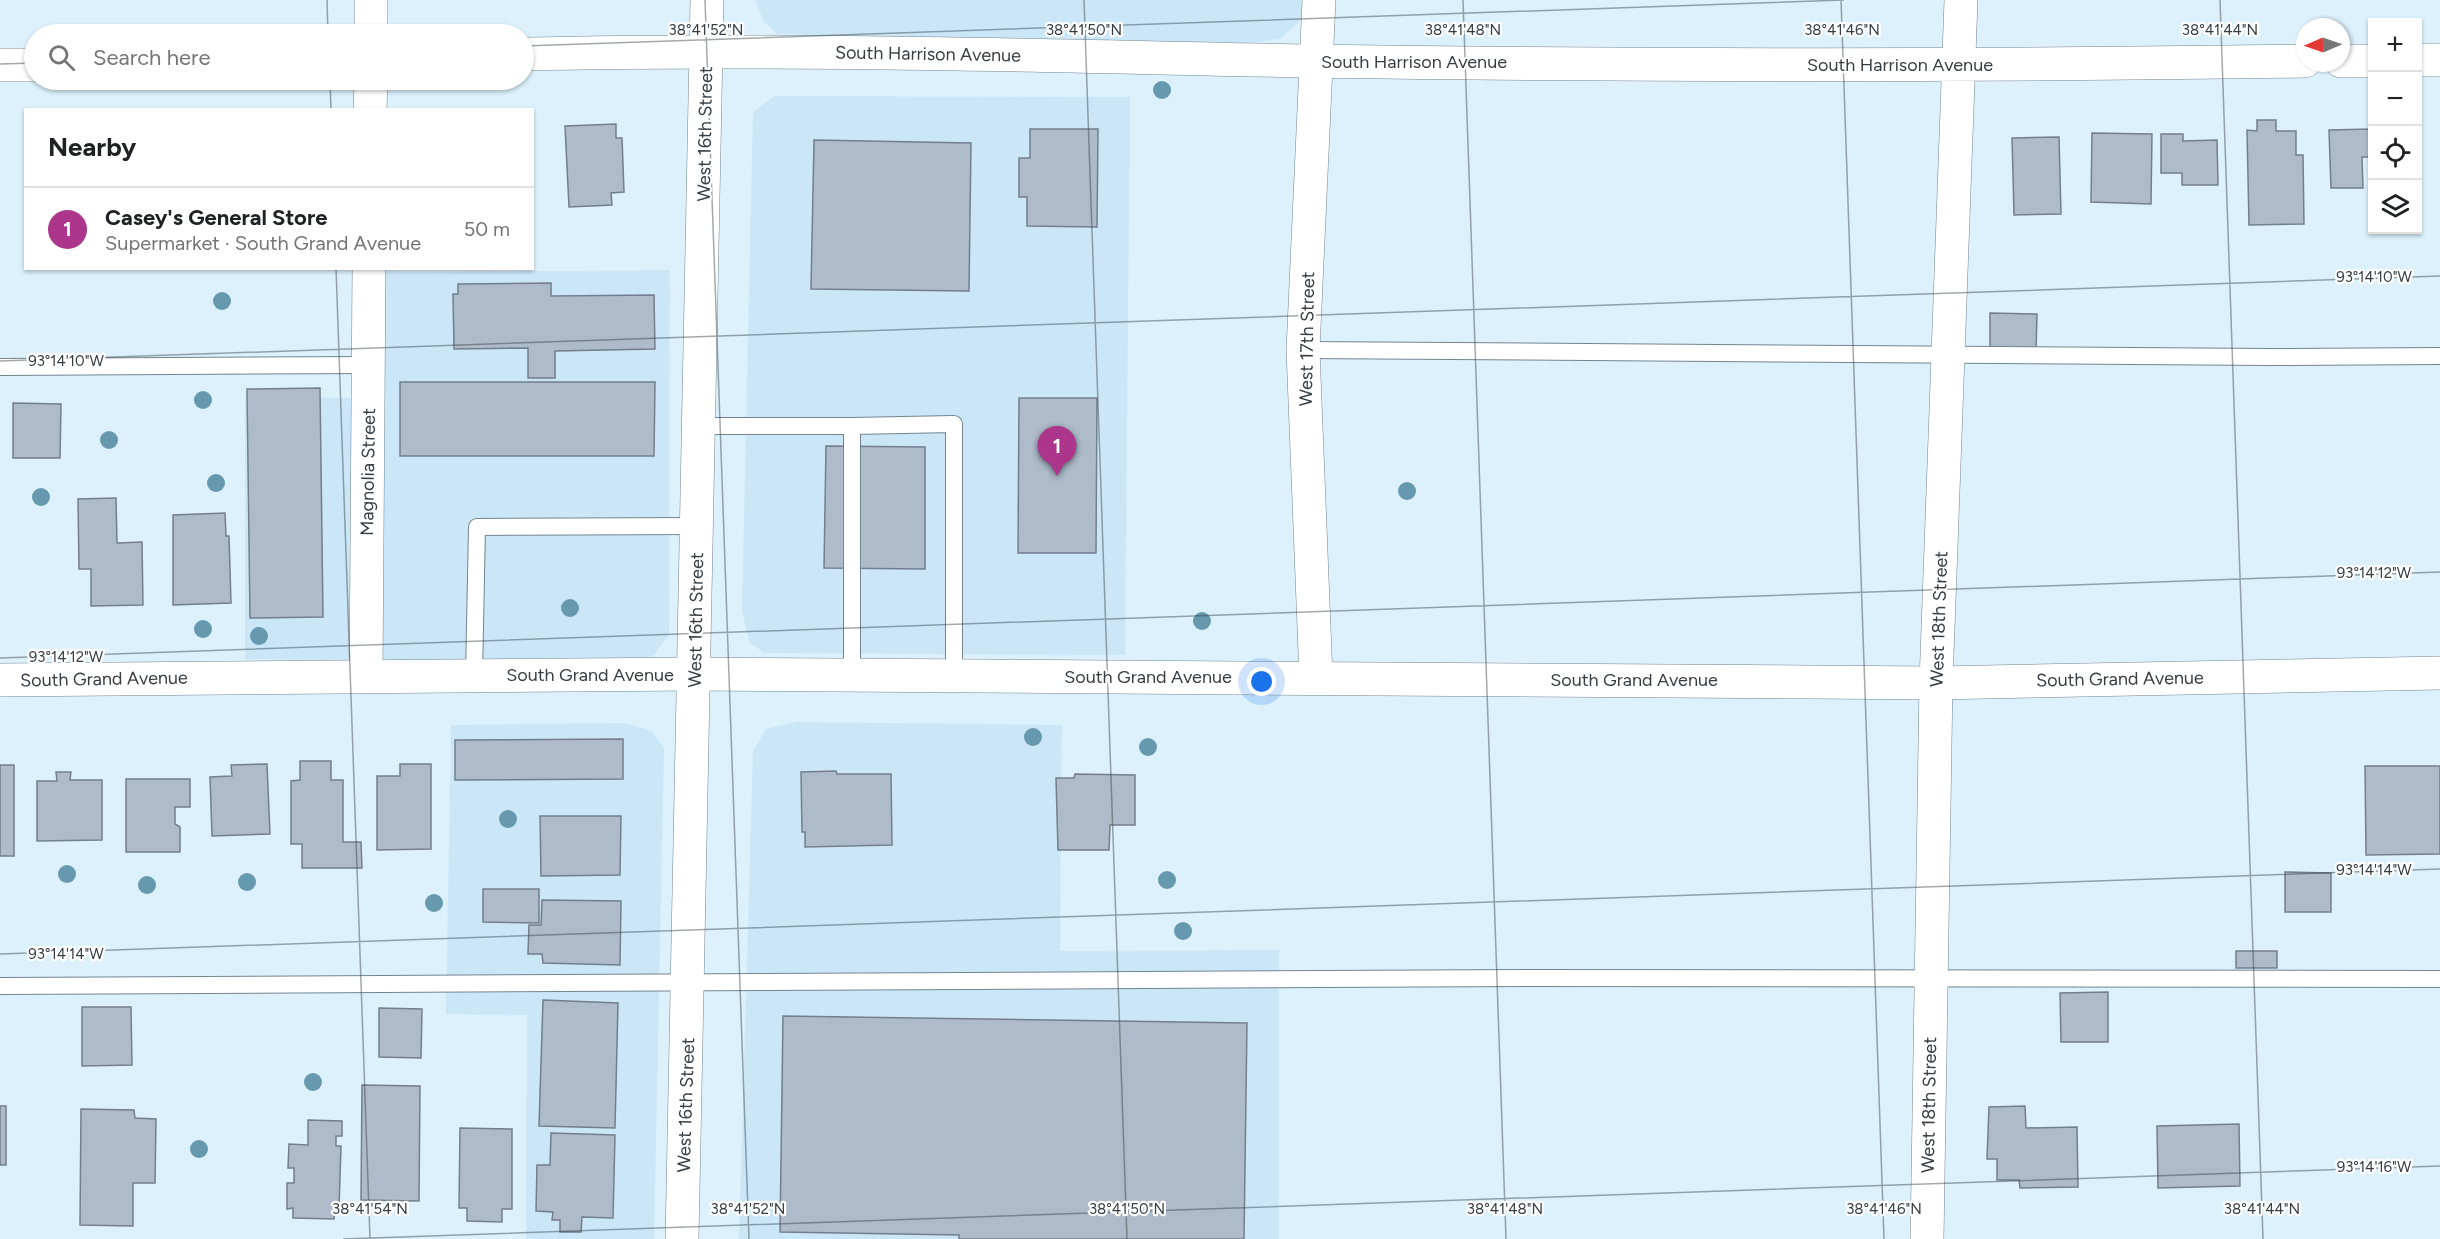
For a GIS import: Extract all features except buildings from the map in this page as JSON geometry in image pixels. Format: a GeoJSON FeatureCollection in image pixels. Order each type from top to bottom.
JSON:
{"type":"FeatureCollection","features":[{"type":"Feature","properties":{"kind":"street"},"geometry":{"type":"LineString","coordinates":[[371,0],[371,24]]}},
{"type":"Feature","properties":{"kind":"street","name":"West 16th Street"},"geometry":{"type":"LineString","coordinates":[[682,1239],[707,0]]}},
{"type":"Feature","properties":{"kind":"street","name":"West 17th Street"},"geometry":{"type":"LineString","coordinates":[[1316,678],[1304,350],[1319,0]]}},
{"type":"Feature","properties":{"kind":"street","name":"West 18th Street"},"geometry":{"type":"LineString","coordinates":[[1927,1239],[1936,683],[1961,0]]}},
{"type":"Feature","properties":{"kind":"street","name":"South Harrison Avenue"},"geometry":{"type":"LineString","coordinates":[[534,54],[706,50],[1317,61],[1960,66],[2296,61]]}},
{"type":"Feature","properties":{"kind":"street"},"geometry":{"type":"LineString","coordinates":[[2422,60],[2440,60]]}},
{"type":"Feature","properties":{"kind":"street"},"geometry":{"type":"LineString","coordinates":[[2350,61],[2368,61]]}},
{"type":"Feature","properties":{"kind":"street"},"geometry":{"type":"LineString","coordinates":[[0,65],[24,65]]}},
{"type":"Feature","properties":{"kind":"street"},"geometry":{"type":"LineString","coordinates":[[370,90],[370,108]]}},
{"type":"Feature","properties":{"kind":"street","name":"Magnolia Street"},"geometry":{"type":"LineString","coordinates":[[366,676],[369,270]]}},
{"type":"Feature","properties":{"kind":"street","name":"South Grand Avenue"},"geometry":{"type":"LineString","coordinates":[[0,680],[695,674],[1936,683],[2440,673]]}},
{"type":"Feature","properties":{"kind":"lane"},"geometry":{"type":"LineString","coordinates":[[1304,350],[2440,356]]}},
{"type":"Feature","properties":{"kind":"lane"},"geometry":{"type":"LineString","coordinates":[[0,367],[369,365]]}},
{"type":"Feature","properties":{"kind":"lane"},"geometry":{"type":"LineString","coordinates":[[699,426],[954,424],[954,675]]}},
{"type":"Feature","properties":{"kind":"lane"},"geometry":{"type":"LineString","coordinates":[[852,426],[852,675]]}},
{"type":"Feature","properties":{"kind":"lane"},"geometry":{"type":"LineString","coordinates":[[474,675],[477,527],[698,526]]}},
{"type":"Feature","properties":{"kind":"lane"},"geometry":{"type":"LineString","coordinates":[[0,986],[689,981],[2440,980]]}},
{"type":"Feature","properties":{"kind":"shaded area"},"geometry":{"type":"Polygon","coordinates":[[[755,0],[1303,0],[1302,19],[1280,39],[1246,44],[777,34],[763,20],[755,0]]]}},
{"type":"Feature","properties":{"kind":"shaded area"},"geometry":{"type":"Polygon","coordinates":[[[774,96],[1130,97],[1125,655],[764,653],[749,642],[742,610],[753,112],[774,96]]]}},
{"type":"Feature","properties":{"kind":"shaded area"},"geometry":{"type":"Polygon","coordinates":[[[670,270],[669,635],[654,655],[631,664],[245,659],[245,397],[354,398],[352,273],[670,270]]]}},
{"type":"Feature","properties":{"kind":"shaded area"},"geometry":{"type":"Polygon","coordinates":[[[796,722],[1062,725],[1060,951],[1279,950],[1279,1239],[739,1239],[753,751],[766,729],[796,722]]]}},
{"type":"Feature","properties":{"kind":"shaded area"},"geometry":{"type":"Polygon","coordinates":[[[624,723],[652,731],[664,748],[654,1239],[526,1239],[527,1015],[446,1014],[451,725],[624,723]]]}},
{"type":"Feature","properties":{"kind":"place","name":"Casey's General Store"},"geometry":{"type":"Point","coordinates":[1057,476]}}]}
